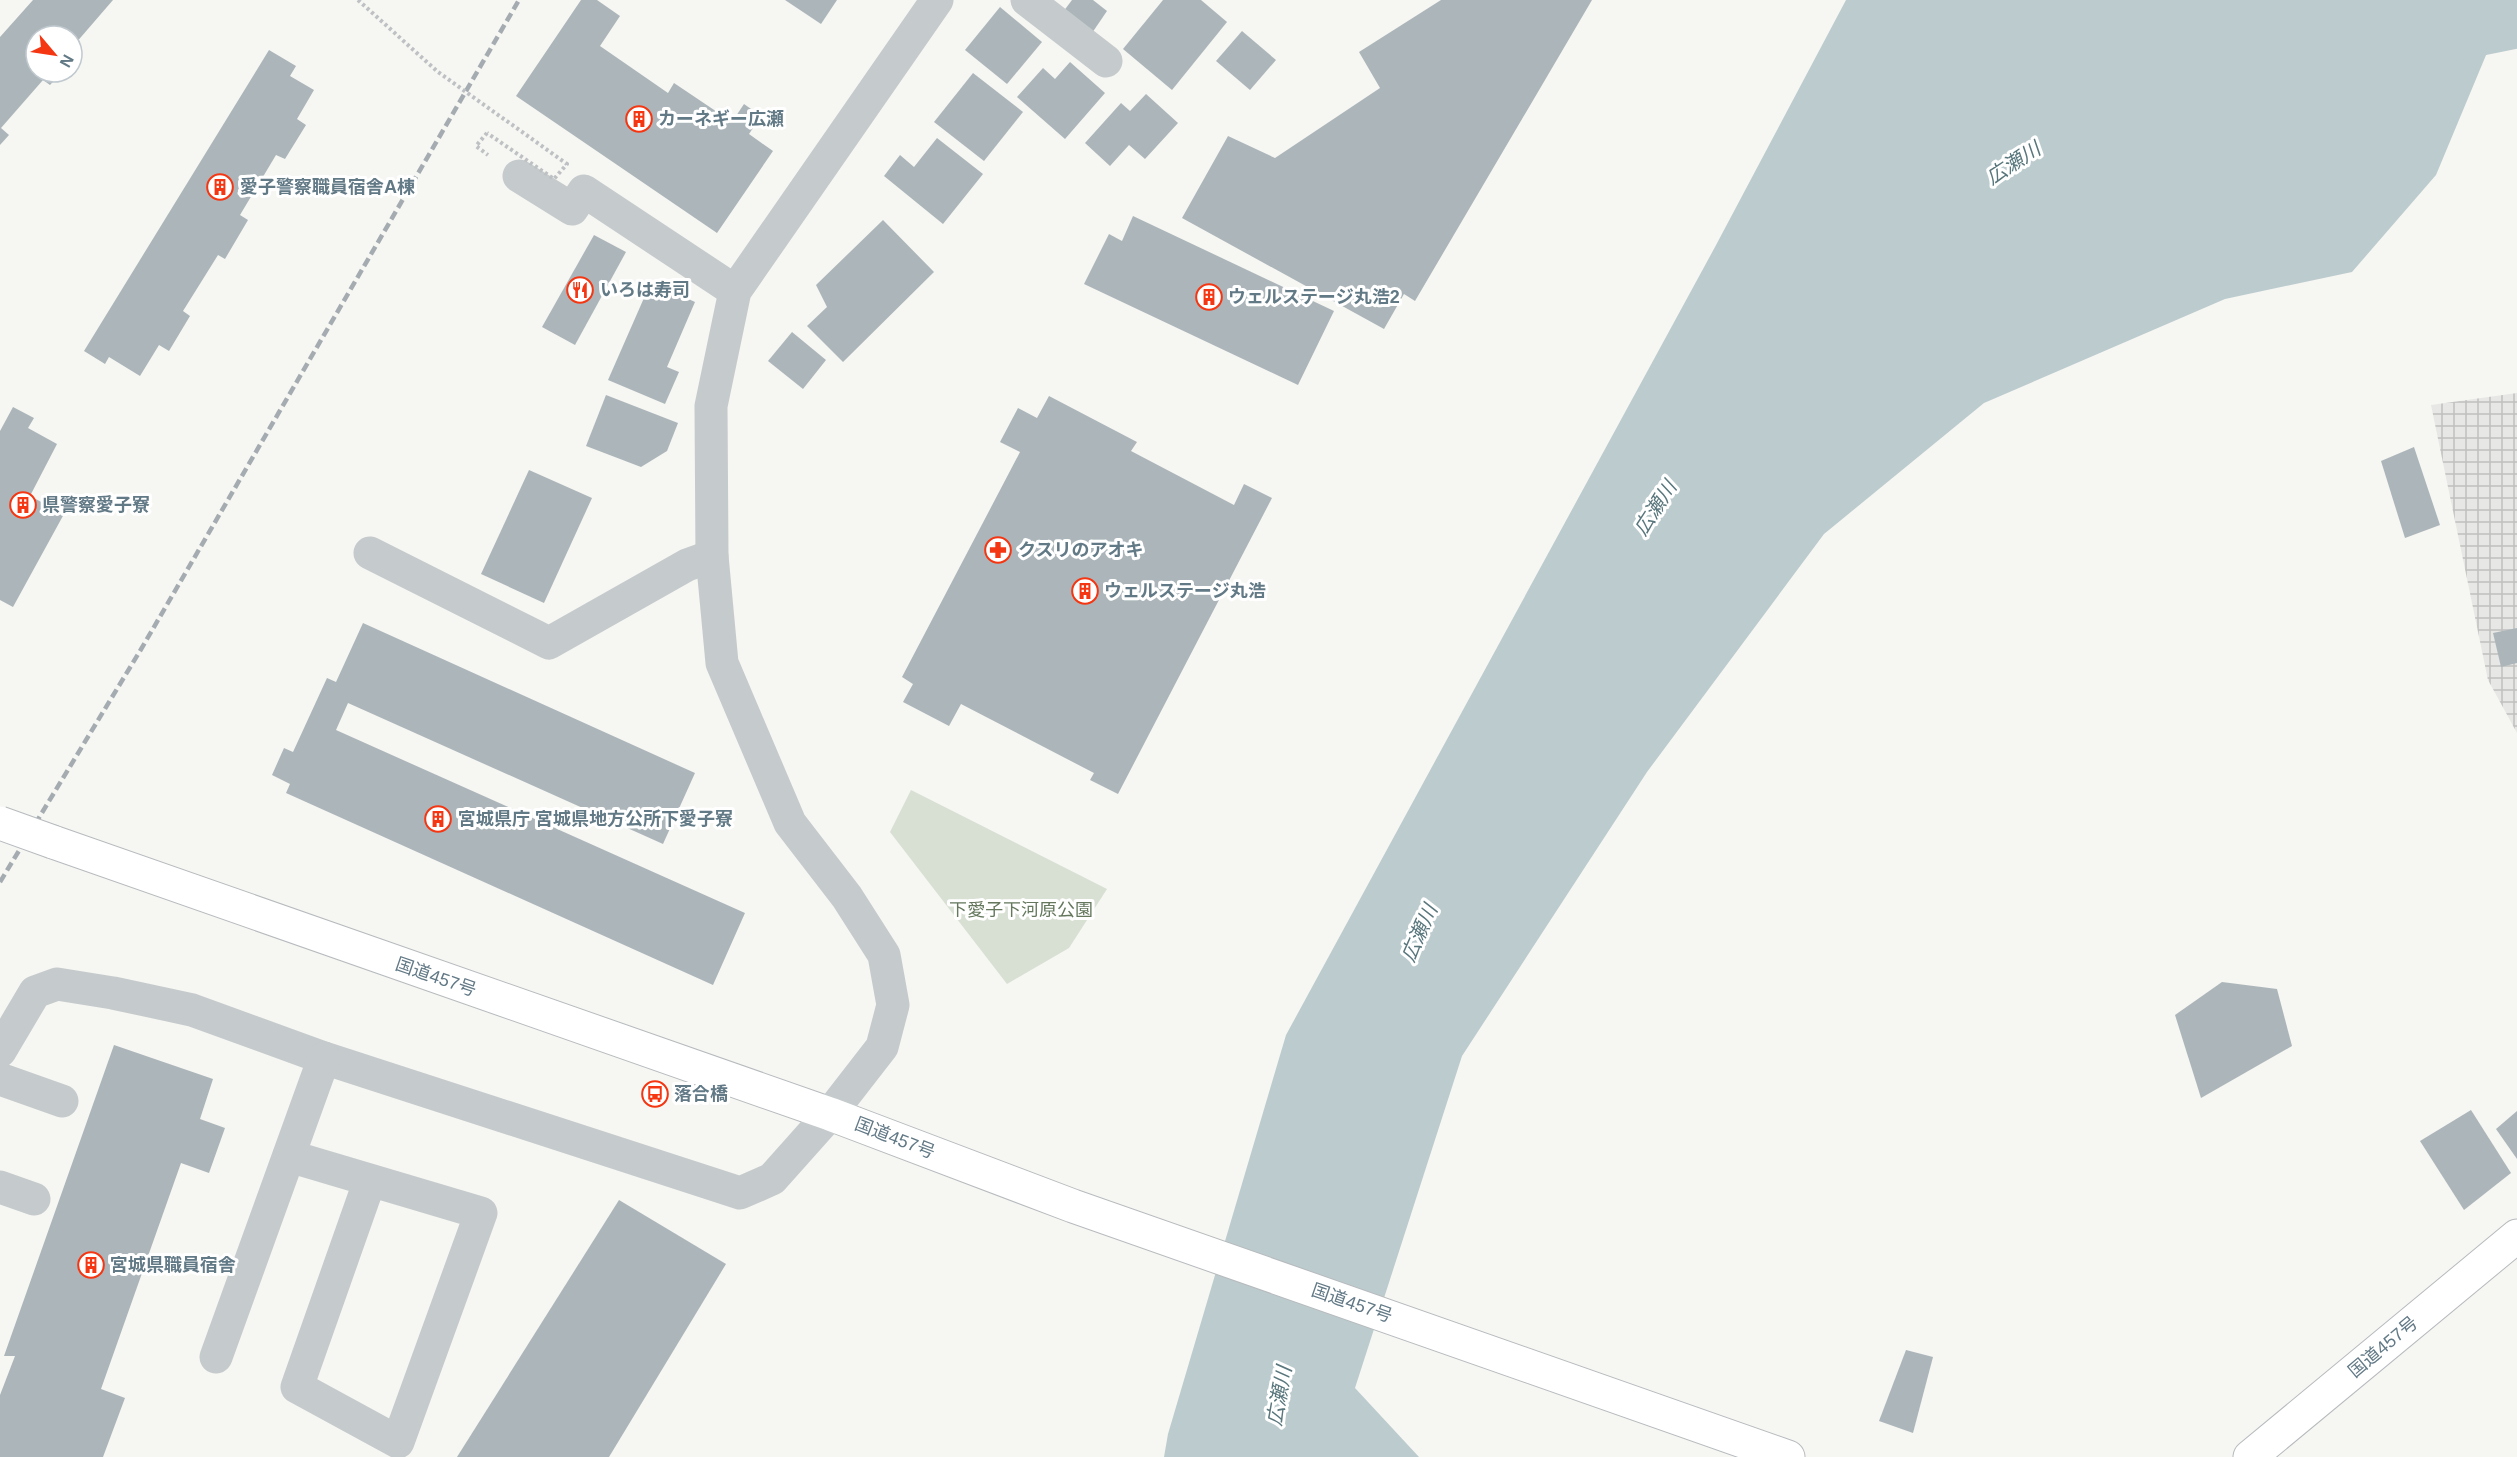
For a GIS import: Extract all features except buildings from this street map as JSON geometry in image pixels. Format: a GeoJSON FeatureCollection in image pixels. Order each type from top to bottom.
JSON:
{"type":"FeatureCollection","features":[{"type":"Feature","properties":{"kind":"highway","name":"国道457号"},"geometry":{"type":"LineString","coordinates":[[0,823],[830,1113],[1073,1206],[1788,1457]]}},
{"type":"Feature","properties":{"kind":"highway","name":"国道457号"},"geometry":{"type":"LineString","coordinates":[[2250,1457],[2517,1236]]}},
{"type":"Feature","properties":{"kind":"street"},"geometry":{"type":"LineString","coordinates":[[0,1052],[35,992],[57,984],[113,993],[192,1010],[324,1058],[741,1193],[772,1179],[830,1113],[882,1047],[893,1005],[884,955],[847,897],[790,823],[722,663],[700,561],[711,406],[735,291],[937,0]]}},
{"type":"Feature","properties":{"kind":"street"},"geometry":{"type":"LineString","coordinates":[[1027,0],[1106,61]]}},
{"type":"Feature","properties":{"kind":"street"},"geometry":{"type":"LineString","coordinates":[[519,176],[572,209],[584,191],[735,291]]}},
{"type":"Feature","properties":{"kind":"street"},"geometry":{"type":"LineString","coordinates":[[370,553],[549,643],[700,561]]}},
{"type":"Feature","properties":{"kind":"street"},"geometry":{"type":"LineString","coordinates":[[216,1357],[324,1058]]}},
{"type":"Feature","properties":{"kind":"street"},"geometry":{"type":"LineString","coordinates":[[0,1079],[62,1101]]}},
{"type":"Feature","properties":{"kind":"street"},"geometry":{"type":"LineString","coordinates":[[289,1156],[370,1180],[481,1214],[398,1442],[297,1388],[370,1180]]}},
{"type":"Feature","properties":{"kind":"street"},"geometry":{"type":"LineString","coordinates":[[0,1187],[34,1199]]}},
{"type":"Feature","properties":{"kind":"path"},"geometry":{"type":"LineString","coordinates":[[358,0],[438,72],[567,164],[554,178],[487,133]]}},
{"type":"Feature","properties":{"kind":"shaded area"},"geometry":{"type":"Polygon","coordinates":[[[2517,393],[2517,733],[2488,680],[2431,405],[2517,393]]]}},
{"type":"Feature","properties":{"kind":"green space","name":"下愛子下河原公園"},"geometry":{"type":"Polygon","coordinates":[[[911,790],[1107,889],[1069,948],[1007,984],[890,832],[911,790]]]}},
{"type":"Feature","properties":{"kind":"water"},"geometry":{"type":"Polygon","coordinates":[[[1846,0],[2509,0],[2436,175],[2352,272],[2225,299],[1984,403],[1824,534],[1647,772],[1462,1056],[1355,1388],[1419,1457],[1164,1457],[1168,1434],[1286,1035],[1715,247],[1846,0]]]}},
{"type":"Feature","properties":{"kind":"waterway","name":"広瀬川"},"geometry":{"type":"LineString","coordinates":[[2398,33],[2517,9]]}},
{"type":"Feature","properties":{"kind":"railway"},"geometry":{"type":"LineString","coordinates":[[0,882],[140,651],[519,0]]}},
{"type":"Feature","properties":{"kind":"place","name":"カーネギー広瀬"},"geometry":{"type":"Point","coordinates":[639,119]}},
{"type":"Feature","properties":{"kind":"place","name":"愛子警察職員宿舎A棟"},"geometry":{"type":"Point","coordinates":[220,187]}},
{"type":"Feature","properties":{"kind":"place","name":"いろは寿司"},"geometry":{"type":"Point","coordinates":[580,290]}},
{"type":"Feature","properties":{"kind":"place","name":"ウェルステージ丸浩2"},"geometry":{"type":"Point","coordinates":[1209,297]}},
{"type":"Feature","properties":{"kind":"place","name":"県警察愛子寮"},"geometry":{"type":"Point","coordinates":[23,505]}},
{"type":"Feature","properties":{"kind":"place","name":"クスリのアオキ"},"geometry":{"type":"Point","coordinates":[998,550]}},
{"type":"Feature","properties":{"kind":"place","name":"ウェルステージ丸浩"},"geometry":{"type":"Point","coordinates":[1085,591]}},
{"type":"Feature","properties":{"kind":"place","name":"宮城県庁 宮城県地方公所下愛子寮"},"geometry":{"type":"Point","coordinates":[438,819]}},
{"type":"Feature","properties":{"kind":"place","name":"落合橋"},"geometry":{"type":"Point","coordinates":[655,1094]}},
{"type":"Feature","properties":{"kind":"place","name":"宮城県職員宿舎"},"geometry":{"type":"Point","coordinates":[91,1265]}}]}
